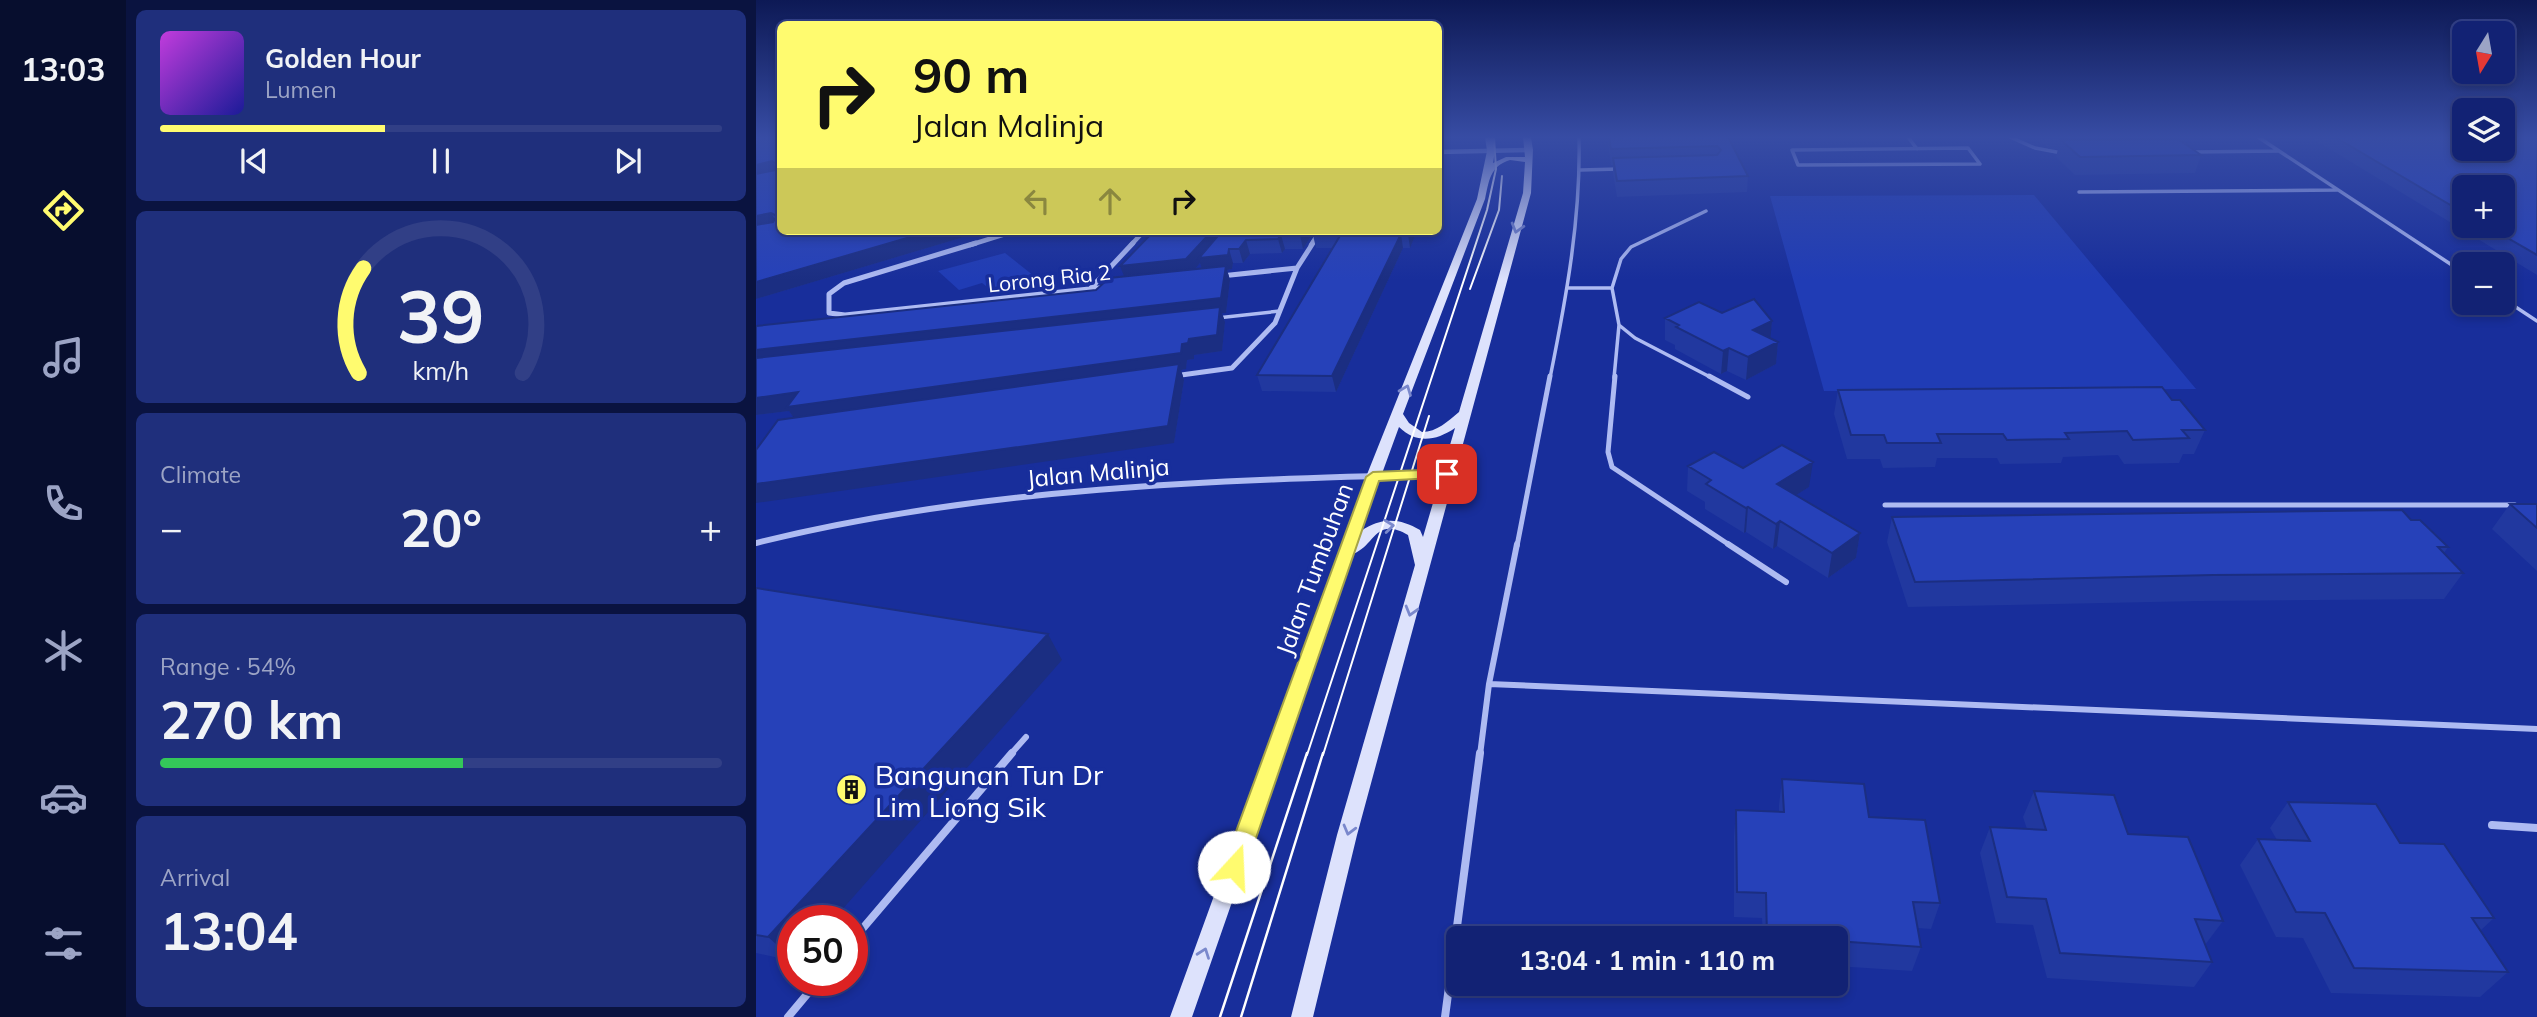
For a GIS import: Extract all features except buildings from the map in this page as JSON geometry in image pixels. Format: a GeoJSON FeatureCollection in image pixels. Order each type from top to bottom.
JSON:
{"type":"FeatureCollection","features":[{"type":"Feature","properties":{"kind":"main road","name":"Jalan Tumbuhan"},"geometry":{"type":"LineString","coordinates":[[1181,1017],[1373,477],[1481,200],[1484,184]]}},
{"type":"Feature","properties":{"kind":"main road"},"geometry":{"type":"LineString","coordinates":[[1302,1017],[1347,835],[1527,184]]}},
{"type":"Feature","properties":{"kind":"main road"},"geometry":{"type":"LineString","coordinates":[[1397,414],[1404,428],[1416,436],[1438,434],[1464,414]]}},
{"type":"Feature","properties":{"kind":"main road"},"geometry":{"type":"LineString","coordinates":[[1341,567],[1364,533],[1383,524],[1403,525],[1415,533],[1422,571]]}},
{"type":"Feature","properties":{"kind":"street","name":"Lorong Ria 2"},"geometry":{"type":"LineString","coordinates":[[1002,235],[844,283],[829,290],[826,297],[829,313],[839,315],[1115,286]]}},
{"type":"Feature","properties":{"kind":"street"},"geometry":{"type":"LineString","coordinates":[[1089,289],[1140,235]]}},
{"type":"Feature","properties":{"kind":"street"},"geometry":{"type":"LineString","coordinates":[[1163,377],[1232,368],[1275,323],[1297,268],[1318,235]]}},
{"type":"Feature","properties":{"kind":"street"},"geometry":{"type":"LineString","coordinates":[[1219,276],[1297,268]]}},
{"type":"Feature","properties":{"kind":"street","name":"Jalan Malinja"},"geometry":{"type":"LineString","coordinates":[[756,543],[841,522],[1012,498],[1243,479],[1447,474]]}},
{"type":"Feature","properties":{"kind":"lane"},"geometry":{"type":"LineString","coordinates":[[1445,1017],[1489,684],[1568,288],[1579,184]]}},
{"type":"Feature","properties":{"kind":"lane"},"geometry":{"type":"LineString","coordinates":[[2329,184],[2452,265]]}},
{"type":"Feature","properties":{"kind":"lane"},"geometry":{"type":"LineString","coordinates":[[2079,192],[2337,190]]}},
{"type":"Feature","properties":{"kind":"lane"},"geometry":{"type":"LineString","coordinates":[[1706,211],[1630,247],[1621,259],[1612,288],[1619,325],[1608,452],[1612,467],[1786,582]]}},
{"type":"Feature","properties":{"kind":"lane"},"geometry":{"type":"LineString","coordinates":[[1568,288],[1612,288]]}},
{"type":"Feature","properties":{"kind":"lane"},"geometry":{"type":"LineString","coordinates":[[2515,307],[2537,321]]}},
{"type":"Feature","properties":{"kind":"lane"},"geometry":{"type":"LineString","coordinates":[[1211,319],[1280,311]]}},
{"type":"Feature","properties":{"kind":"lane"},"geometry":{"type":"LineString","coordinates":[[1619,325],[1636,338],[1748,397]]}},
{"type":"Feature","properties":{"kind":"lane"},"geometry":{"type":"LineString","coordinates":[[1885,505],[2523,505]]}},
{"type":"Feature","properties":{"kind":"lane"},"geometry":{"type":"LineString","coordinates":[[1489,684],[2537,729]]}},
{"type":"Feature","properties":{"kind":"lane"},"geometry":{"type":"LineString","coordinates":[[868,922],[1026,737]]}},
{"type":"Feature","properties":{"kind":"lane"},"geometry":{"type":"LineString","coordinates":[[2492,825],[2537,828]]}},
{"type":"Feature","properties":{"kind":"lane"},"geometry":{"type":"LineString","coordinates":[[788,1017],[806,996]]}},
{"type":"Feature","properties":{"kind":"shaded area"},"geometry":{"type":"Polygon","coordinates":[[[2034,195],[2196,389],[1824,391],[1770,196],[2034,195]]]}},
{"type":"Feature","properties":{"kind":"shaded area"},"geometry":{"type":"Polygon","coordinates":[[[1005,253],[1034,276],[990,289],[982,283],[959,290],[938,271],[1005,253]]]}},
{"type":"Feature","properties":{"kind":"tram line"},"geometry":{"type":"LineString","coordinates":[[1307,755],[1487,210],[1493,184]]}},
{"type":"Feature","properties":{"kind":"tram line"},"geometry":{"type":"LineString","coordinates":[[1470,289],[1499,210],[1501,184]]}},
{"type":"Feature","properties":{"kind":"tram line"},"geometry":{"type":"LineString","coordinates":[[1323,755],[1429,416]]}},
{"type":"Feature","properties":{"kind":"tram line"},"geometry":{"type":"LineString","coordinates":[[1220,1017],[1307,753]]}},
{"type":"Feature","properties":{"kind":"tram line"},"geometry":{"type":"LineString","coordinates":[[1241,1017],[1323,753]]}},
{"type":"Feature","properties":{"kind":"place","name":"Bangunan Tun Dr Lim Liong Sik"},"geometry":{"type":"Point","coordinates":[852,790]}},
{"type":"Feature","properties":{"kind":"route"},"geometry":{"type":"LineString","coordinates":[[1234,867],[1373,477],[1447,474]]}}]}
